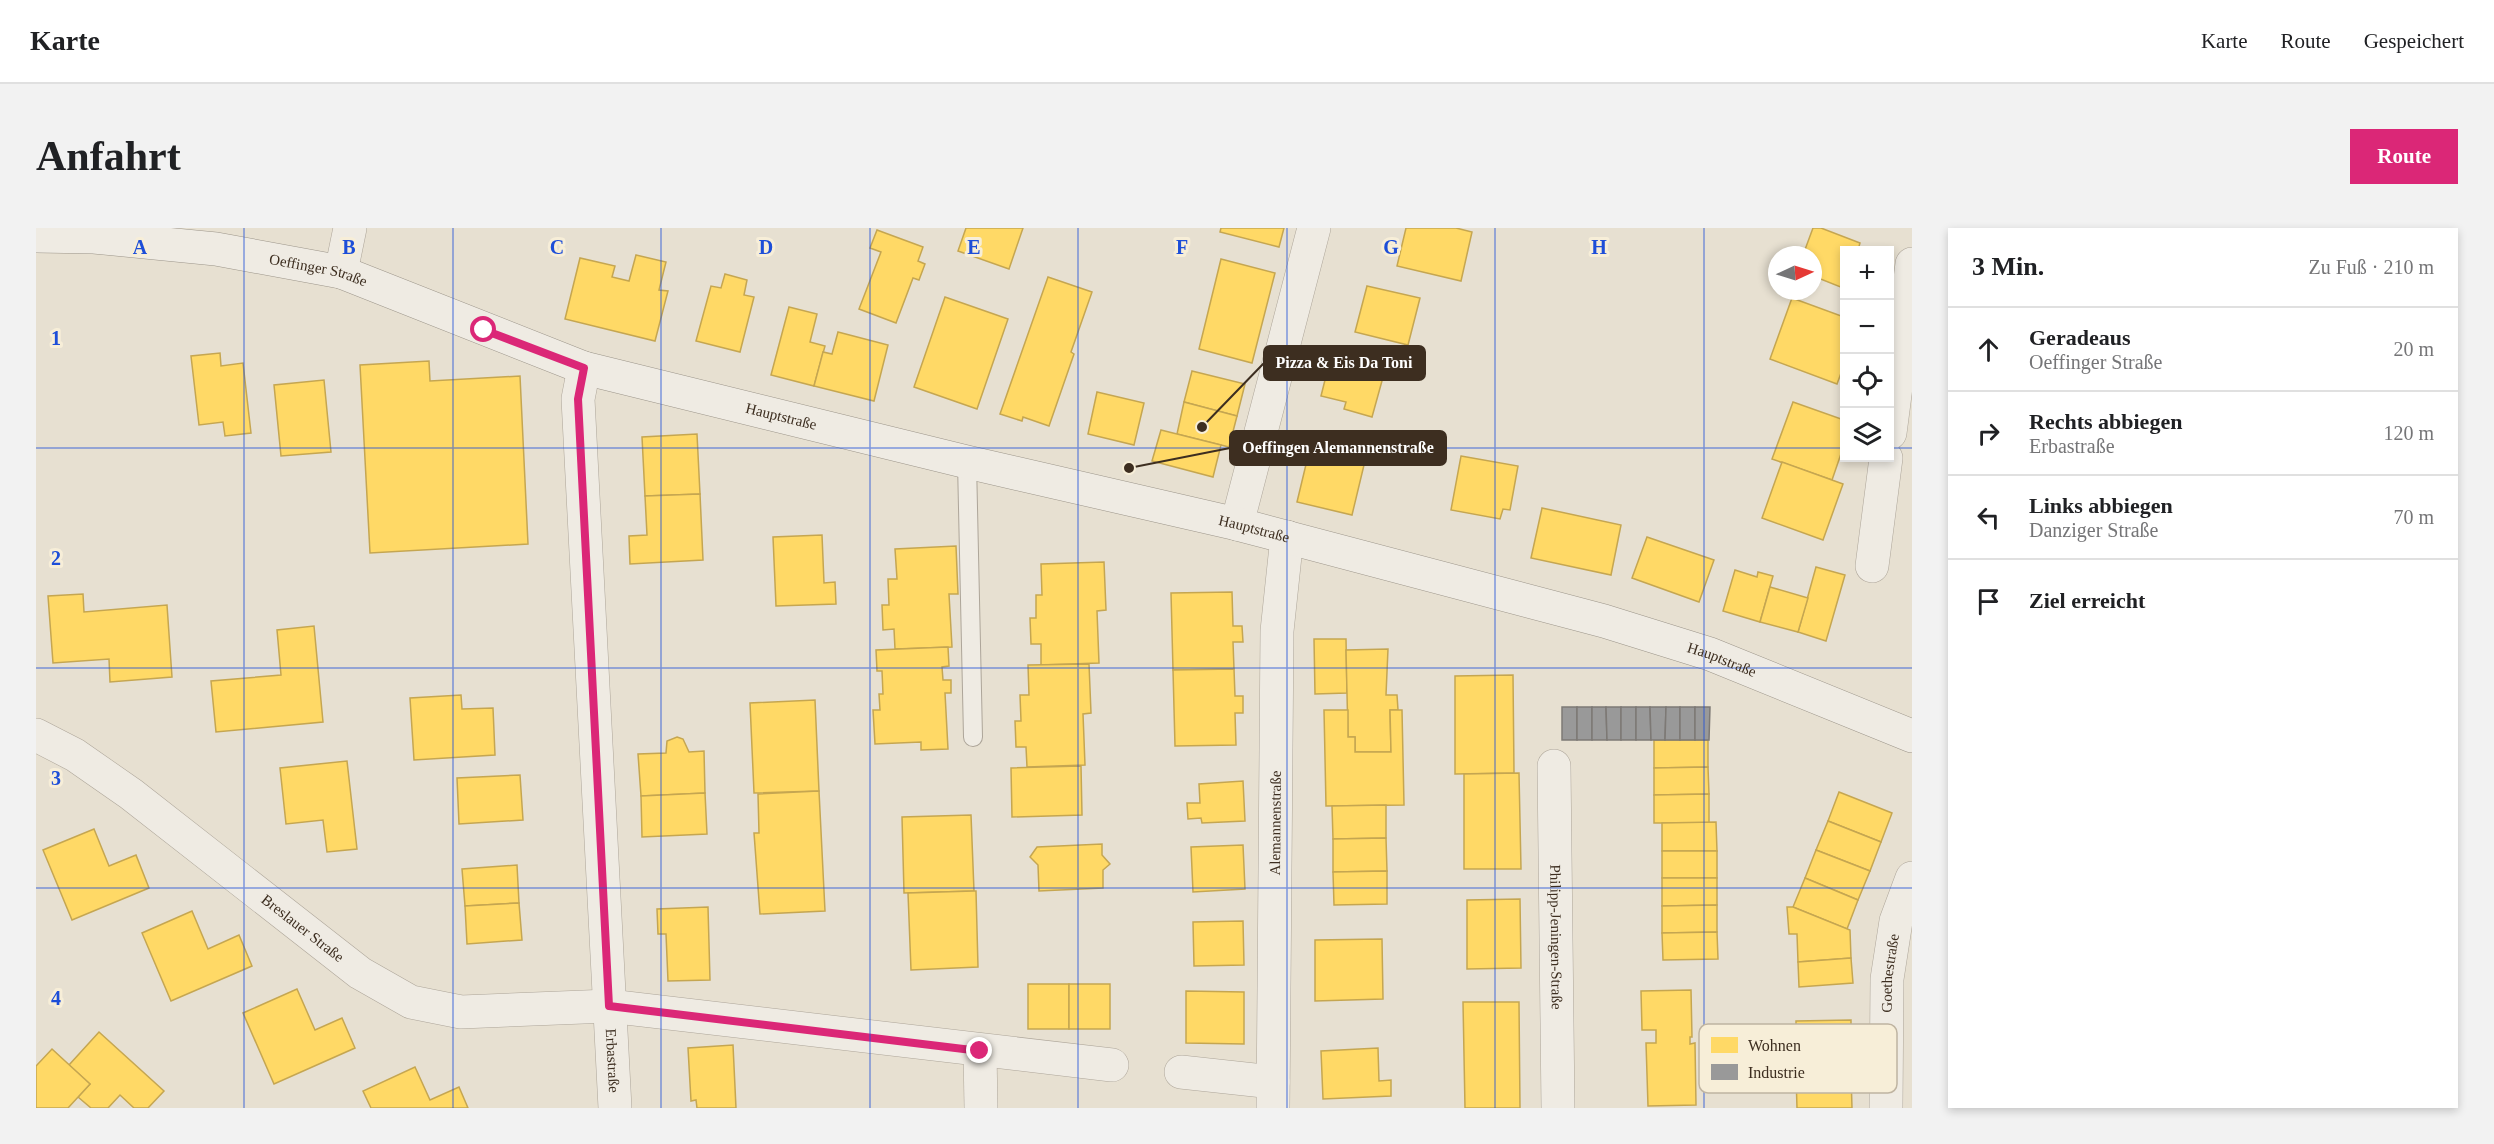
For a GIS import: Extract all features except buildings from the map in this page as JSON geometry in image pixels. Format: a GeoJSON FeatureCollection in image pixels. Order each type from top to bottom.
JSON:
{"type":"FeatureCollection","features":[{"type":"Feature","properties":{"kind":"street"},"geometry":{"type":"LineString","coordinates":[[341,272],[350,228]]}},
{"type":"Feature","properties":{"kind":"street"},"geometry":{"type":"LineString","coordinates":[[1237,524],[1314,228]]}},
{"type":"Feature","properties":{"kind":"street","name":"Oeffinger Straße"},"geometry":{"type":"LineString","coordinates":[[36,236],[94,237],[216,249],[341,272],[584,368]]}},
{"type":"Feature","properties":{"kind":"street"},"geometry":{"type":"LineString","coordinates":[[1893,408],[1912,266]]}},
{"type":"Feature","properties":{"kind":"street","name":"Hauptstraße"},"geometry":{"type":"LineString","coordinates":[[584,368],[967,462],[1237,524],[1604,621],[1710,654],[1912,736]]}},
{"type":"Feature","properties":{"kind":"street","name":"Erbastraße"},"geometry":{"type":"LineString","coordinates":[[584,368],[578,399],[615,1108]]}},
{"type":"Feature","properties":{"kind":"street"},"geometry":{"type":"LineString","coordinates":[[1872,566],[1885,462]]}},
{"type":"Feature","properties":{"kind":"street","name":"Alemannenstraße"},"geometry":{"type":"LineString","coordinates":[[1273,1095],[1277,631],[1287,537]]}},
{"type":"Feature","properties":{"kind":"street","name":"Breslauer Straße"},"geometry":{"type":"LineString","coordinates":[[36,735],[75,755],[131,794],[360,973],[411,1002],[461,1012],[609,1006],[1112,1065]]}},
{"type":"Feature","properties":{"kind":"street","name":"Philipp-Jeningen-Straße"},"geometry":{"type":"LineString","coordinates":[[1554,766],[1558,1108]]}},
{"type":"Feature","properties":{"kind":"street","name":"Goethestraße"},"geometry":{"type":"LineString","coordinates":[[1887,1024],[1887,979],[1896,921],[1912,878]]}},
{"type":"Feature","properties":{"kind":"street"},"geometry":{"type":"LineString","coordinates":[[980,1051],[981,1108]]}},
{"type":"Feature","properties":{"kind":"street"},"geometry":{"type":"LineString","coordinates":[[1181,1072],[1273,1095]]}},
{"type":"Feature","properties":{"kind":"street","name":"Goethestraße"},"geometry":{"type":"LineString","coordinates":[[1886,1093],[1886,1108]]}},
{"type":"Feature","properties":{"kind":"lane"},"geometry":{"type":"LineString","coordinates":[[967,462],[973,737]]}},
{"type":"Feature","properties":{"kind":"place","name":"Pizza & Eis Da Toni"},"geometry":{"type":"Point","coordinates":[1202,427]}},
{"type":"Feature","properties":{"kind":"place","name":"Oeffingen Alemannenstraße"},"geometry":{"type":"Point","coordinates":[1129,468]}},
{"type":"Feature","properties":{"kind":"route"},"geometry":{"type":"LineString","coordinates":[[484,330],[584,368],[578,399],[609,1006],[980,1051]]}}]}
